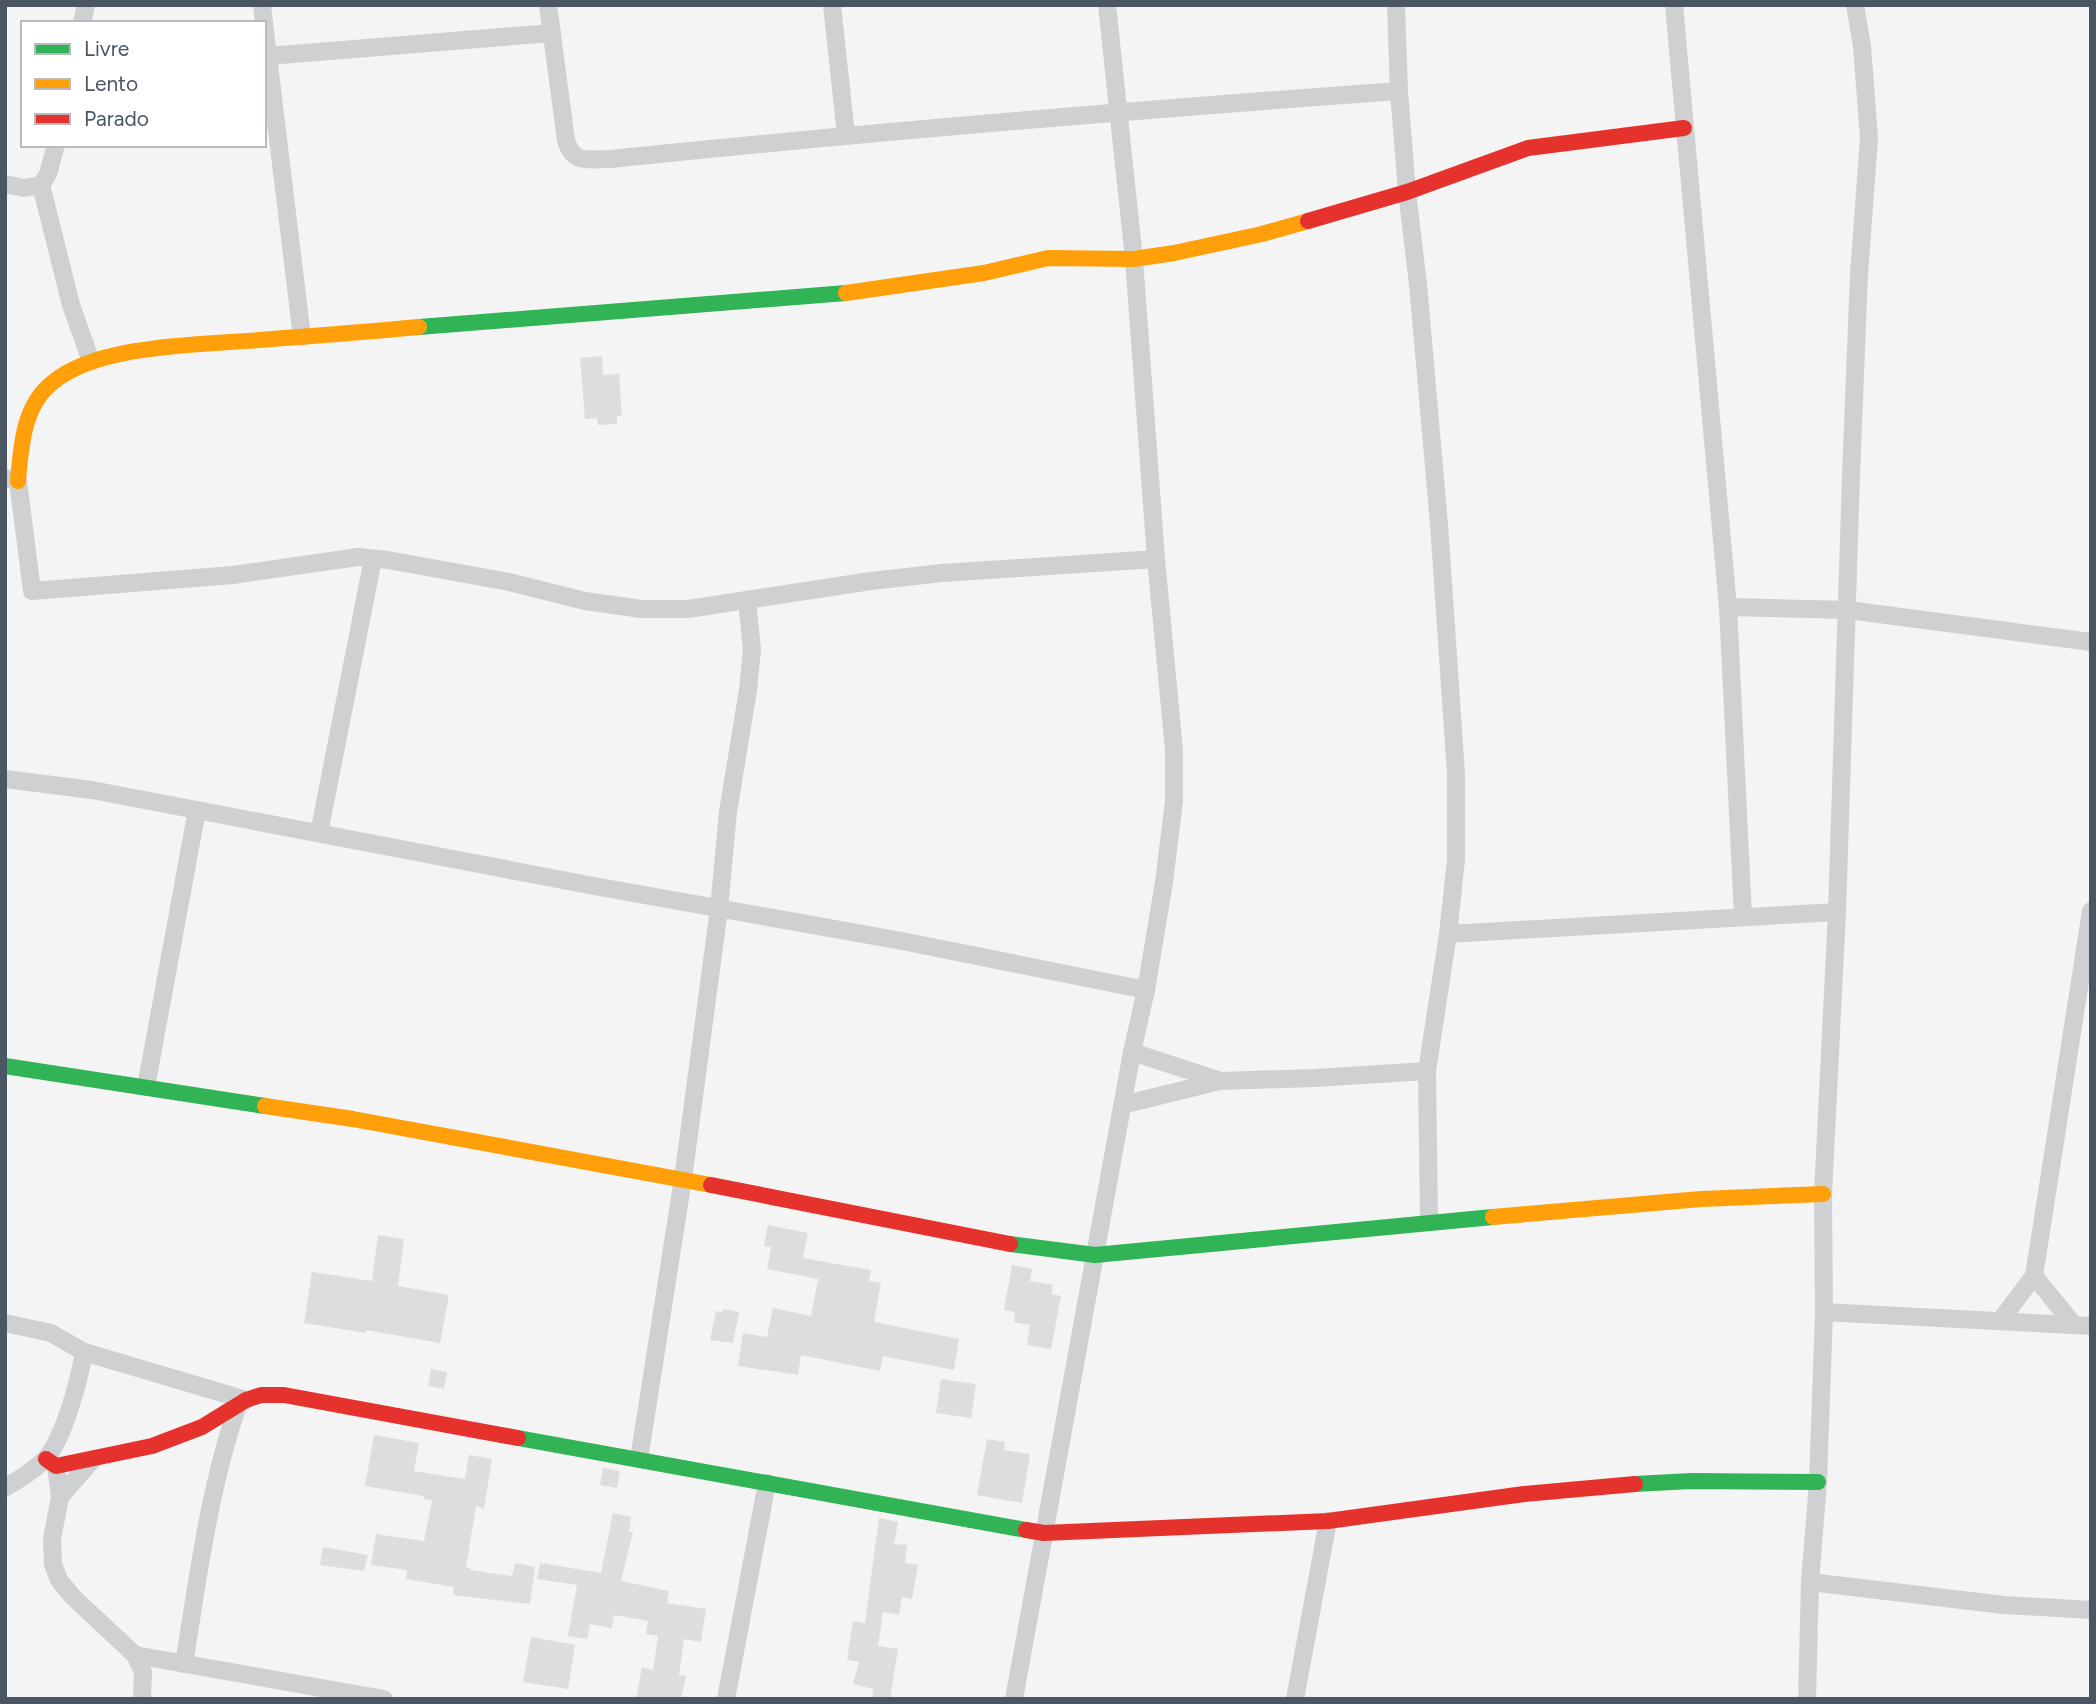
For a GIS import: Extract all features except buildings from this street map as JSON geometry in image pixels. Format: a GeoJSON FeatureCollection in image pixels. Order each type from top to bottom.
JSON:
{"type":"FeatureCollection","features":[{"type":"Feature","properties":{"kind":"street"},"geometry":{"type":"LineString","coordinates":[[548,5],[566,140],[569,150],[578,159],[610,159],[1119,111],[1399,91]]}},
{"type":"Feature","properties":{"kind":"street"},"geometry":{"type":"LineString","coordinates":[[832,5],[846,135]]}},
{"type":"Feature","properties":{"kind":"street"},"geometry":{"type":"LineString","coordinates":[[1014,1699],[1122,1105],[1146,990],[1174,802],[1174,750],[1133,259],[1107,5]]}},
{"type":"Feature","properties":{"kind":"street"},"geometry":{"type":"LineString","coordinates":[[1674,5],[1728,607],[1743,916]]}},
{"type":"Feature","properties":{"kind":"street"},"geometry":{"type":"LineString","coordinates":[[1807,1699],[1810,1582],[1818,1482],[1825,1312],[1823,1194],[1837,912],[1859,274],[1868,138],[1862,46],[1855,5]]}},
{"type":"Feature","properties":{"kind":"street"},"geometry":{"type":"LineString","coordinates":[[1398,6],[1399,91],[1419,298],[1456,760],[1456,860],[1448,934],[1427,1071],[1429,1222]]}},
{"type":"Feature","properties":{"kind":"street"},"geometry":{"type":"LineString","coordinates":[[268,56],[552,33]]}},
{"type":"Feature","properties":{"kind":"street"},"geometry":{"type":"LineString","coordinates":[[266,40],[302,337]]}},
{"type":"Feature","properties":{"kind":"street"},"geometry":{"type":"LineString","coordinates":[[1156,559],[942,573],[688,609],[642,609],[585,601],[509,582],[358,557],[221,576],[32,592],[12,479],[27,419],[42,391],[62,374],[91,361],[149,349],[845,293],[984,273],[1048,258],[1133,259],[1262,234],[1407,192],[1528,148],[1685,128]]}},
{"type":"Feature","properties":{"kind":"street"},"geometry":{"type":"LineString","coordinates":[[55,147],[48,174],[41,185],[71,305],[91,361]]}},
{"type":"Feature","properties":{"kind":"street"},"geometry":{"type":"LineString","coordinates":[[5,184],[24,188],[41,185]]}},
{"type":"Feature","properties":{"kind":"street"},"geometry":{"type":"LineString","coordinates":[[319,833],[373,559]]}},
{"type":"Feature","properties":{"kind":"street"},"geometry":{"type":"LineString","coordinates":[[639,1459],[683,1179],[719,909],[729,812],[748,690],[752,650],[747,600]]}},
{"type":"Feature","properties":{"kind":"street"},"geometry":{"type":"LineString","coordinates":[[1728,607],[1848,610],[2091,642]]}},
{"type":"Feature","properties":{"kind":"street"},"geometry":{"type":"LineString","coordinates":[[5,779],[92,790],[902,941],[1146,990]]}},
{"type":"Feature","properties":{"kind":"street"},"geometry":{"type":"LineString","coordinates":[[146,1087],[197,810]]}},
{"type":"Feature","properties":{"kind":"street"},"geometry":{"type":"LineString","coordinates":[[2000,1321],[2034,1276],[2091,911]]}},
{"type":"Feature","properties":{"kind":"street"},"geometry":{"type":"LineString","coordinates":[[1448,934],[1837,912]]}},
{"type":"Feature","properties":{"kind":"street"},"geometry":{"type":"LineString","coordinates":[[1132,1052],[1220,1081]]}},
{"type":"Feature","properties":{"kind":"street"},"geometry":{"type":"LineString","coordinates":[[5,1066],[353,1119],[683,1179],[1028,1248],[1095,1255],[1429,1222],[1701,1199],[1823,1194]]}},
{"type":"Feature","properties":{"kind":"street"},"geometry":{"type":"LineString","coordinates":[[1122,1105],[1220,1081],[1315,1079],[1427,1071]]}},
{"type":"Feature","properties":{"kind":"street"},"geometry":{"type":"LineString","coordinates":[[2034,1276],[2082,1325]]}},
{"type":"Feature","properties":{"kind":"street"},"geometry":{"type":"LineString","coordinates":[[1825,1312],[2082,1325]]}},
{"type":"Feature","properties":{"kind":"street"},"geometry":{"type":"LineString","coordinates":[[5,1323],[51,1333],[84,1352],[242,1403]]}},
{"type":"Feature","properties":{"kind":"street"},"geometry":{"type":"LineString","coordinates":[[84,1352],[51,1462],[60,1497],[52,1539],[53,1564],[59,1580],[74,1597],[135,1655],[143,1672],[142,1699]]}},
{"type":"Feature","properties":{"kind":"street"},"geometry":{"type":"LineString","coordinates":[[5,1488],[51,1462],[93,1460],[160,1443],[202,1427],[261,1395],[284,1395],[1044,1533],[1328,1521],[1608,1485],[1692,1481],[1818,1482]]}},
{"type":"Feature","properties":{"kind":"street"},"geometry":{"type":"LineString","coordinates":[[184,1664],[206,1525],[223,1450],[242,1403]]}},
{"type":"Feature","properties":{"kind":"street"},"geometry":{"type":"LineString","coordinates":[[60,1497],[93,1460]]}},
{"type":"Feature","properties":{"kind":"street"},"geometry":{"type":"LineString","coordinates":[[726,1699],[766,1483]]}},
{"type":"Feature","properties":{"kind":"street"},"geometry":{"type":"LineString","coordinates":[[1294,1699],[1328,1521]]}},
{"type":"Feature","properties":{"kind":"street"},"geometry":{"type":"LineString","coordinates":[[1810,1582],[2004,1605],[2091,1611]]}},
{"type":"Feature","properties":{"kind":"street"},"geometry":{"type":"LineString","coordinates":[[135,1655],[384,1699]]}},
{"type":"Feature","properties":{"kind":"traffic: fast"},"geometry":{"type":"LineString","coordinates":[[419,327],[846,293]]}},
{"type":"Feature","properties":{"kind":"traffic: fast"},"geometry":{"type":"LineString","coordinates":[[5,1066],[265,1106]]}},
{"type":"Feature","properties":{"kind":"traffic: fast"},"geometry":{"type":"LineString","coordinates":[[1010,1244],[1095,1255],[1493,1217]]}},
{"type":"Feature","properties":{"kind":"traffic: fast"},"geometry":{"type":"LineString","coordinates":[[518,1438],[1026,1530]]}},
{"type":"Feature","properties":{"kind":"traffic: fast"},"geometry":{"type":"LineString","coordinates":[[1635,1484],[1691,1481],[1818,1482]]}},
{"type":"Feature","properties":{"kind":"traffic: slow"},"geometry":{"type":"LineString","coordinates":[[846,293],[984,273],[1048,258],[1134,259],[1174,253],[1308,221]]}},
{"type":"Feature","properties":{"kind":"traffic: slow"},"geometry":{"type":"LineString","coordinates":[[18,481],[25,428],[42,392],[72,370],[95,361],[151,349],[419,327]]}},
{"type":"Feature","properties":{"kind":"traffic: slow"},"geometry":{"type":"LineString","coordinates":[[265,1106],[353,1119],[711,1185]]}},
{"type":"Feature","properties":{"kind":"traffic: slow"},"geometry":{"type":"LineString","coordinates":[[1493,1217],[1701,1199],[1823,1194]]}},
{"type":"Feature","properties":{"kind":"traffic: jam"},"geometry":{"type":"LineString","coordinates":[[1308,221],[1407,192],[1528,148],[1684,128]]}},
{"type":"Feature","properties":{"kind":"traffic: jam"},"geometry":{"type":"LineString","coordinates":[[711,1185],[1010,1244]]}},
{"type":"Feature","properties":{"kind":"traffic: jam"},"geometry":{"type":"LineString","coordinates":[[46,1459],[56,1466],[152,1446],[202,1427],[246,1400],[261,1395],[284,1395],[518,1438]]}},
{"type":"Feature","properties":{"kind":"traffic: jam"},"geometry":{"type":"LineString","coordinates":[[1026,1530],[1044,1533],[1328,1521],[1524,1494],[1635,1484]]}}]}
